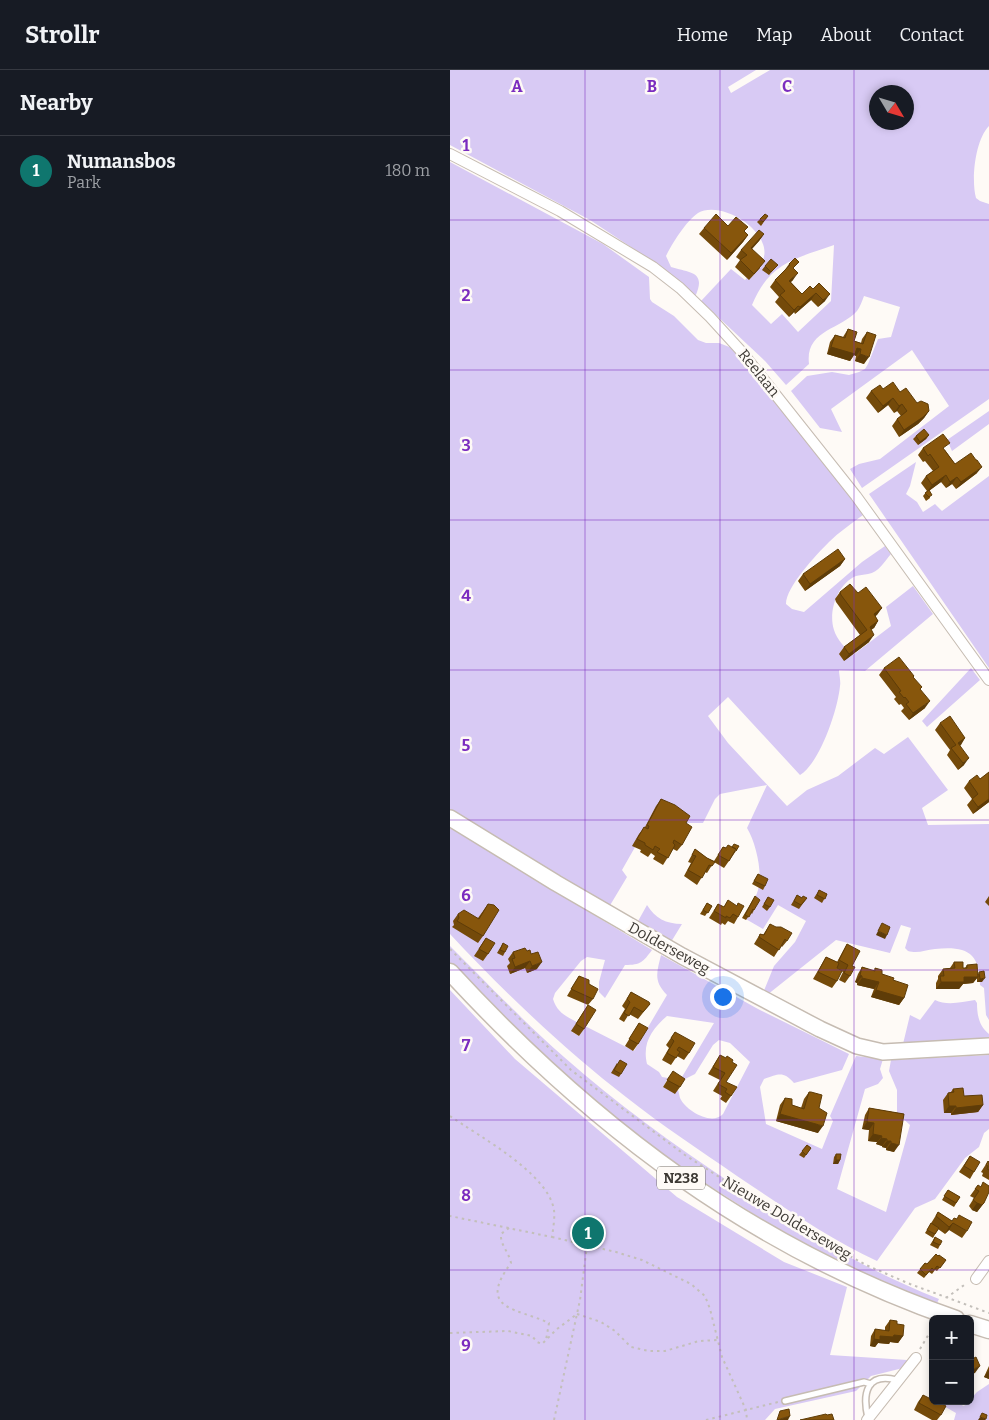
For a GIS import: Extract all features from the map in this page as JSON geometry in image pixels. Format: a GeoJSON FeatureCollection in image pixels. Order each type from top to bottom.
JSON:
{"type":"FeatureCollection","features":[{"type":"Feature","properties":{"kind":"main road","name":"Dolderseweg"},"geometry":{"type":"LineString","coordinates":[[450,818],[556,884],[682,956],[820,1030],[857,1046],[883,1052],[989,1046]]}},
{"type":"Feature","properties":{"kind":"main road","name":"Nieuwe Dolderseweg"},"geometry":{"type":"LineString","coordinates":[[450,972],[536,1060],[572,1092],[637,1146],[688,1183],[745,1220],[801,1252],[862,1282],[946,1315]]}},
{"type":"Feature","properties":{"kind":"main road"},"geometry":{"type":"LineString","coordinates":[[974,1325],[989,1330]]}},
{"type":"Feature","properties":{"kind":"street","name":"Reelaan"},"geometry":{"type":"LineString","coordinates":[[450,154],[560,211],[653,267],[680,288],[704,311],[741,351],[856,496],[989,680]]}},
{"type":"Feature","properties":{"kind":"street"},"geometry":{"type":"LineString","coordinates":[[976,1279],[989,1261]]}},
{"type":"Feature","properties":{"kind":"street"},"geometry":{"type":"LineString","coordinates":[[868,1419],[916,1358]]}},
{"type":"Feature","properties":{"kind":"lane"},"geometry":{"type":"LineString","coordinates":[[868,1419],[864,1404],[866,1392],[871,1384],[878,1379],[898,1380]]}},
{"type":"Feature","properties":{"kind":"lane"},"geometry":{"type":"LineString","coordinates":[[785,1401],[864,1382],[871,1384]]}},
{"type":"Feature","properties":{"kind":"path","name":"Nieuwe Dolderseweg"},"geometry":{"type":"LineString","coordinates":[[450,949],[571,1070],[685,1155],[789,1222],[866,1265],[946,1298],[989,1313]]}},
{"type":"Feature","properties":{"kind":"path"},"geometry":{"type":"LineString","coordinates":[[450,1116],[523,1166],[542,1184],[554,1211],[552,1237]]}},
{"type":"Feature","properties":{"kind":"path"},"geometry":{"type":"LineString","coordinates":[[450,1216],[616,1252],[642,1260],[691,1284],[704,1296],[710,1309],[722,1357],[746,1410],[747,1420]]}},
{"type":"Feature","properties":{"kind":"path"},"geometry":{"type":"LineString","coordinates":[[510,1228],[501,1234],[500,1240],[510,1257],[511,1263],[503,1273],[497,1296],[509,1308],[548,1323],[546,1340]]}},
{"type":"Feature","properties":{"kind":"path"},"geometry":{"type":"LineString","coordinates":[[554,1420],[577,1314],[586,1246]]}},
{"type":"Feature","properties":{"kind":"path"},"geometry":{"type":"LineString","coordinates":[[946,1298],[969,1281],[976,1279]]}},
{"type":"Feature","properties":{"kind":"path"},"geometry":{"type":"LineString","coordinates":[[450,1333],[508,1331],[532,1336],[537,1342],[542,1344],[556,1329],[577,1314]]}},
{"type":"Feature","properties":{"kind":"path"},"geometry":{"type":"LineString","coordinates":[[577,1314],[590,1318],[615,1331],[631,1347],[649,1351],[665,1352],[699,1341],[717,1340]]}},
{"type":"Feature","properties":{"kind":"path"},"geometry":{"type":"LineString","coordinates":[[916,1358],[929,1334]]}},
{"type":"Feature","properties":{"kind":"path"},"geometry":{"type":"LineString","coordinates":[[706,1420],[785,1401]]}},
{"type":"Feature","properties":{"kind":"shaded area"},"geometry":{"type":"Polygon","coordinates":[[[450,70],[756,70],[728,87],[731,93],[770,70],[989,70],[989,126],[984,132],[977,150],[974,181],[976,198],[989,204],[989,399],[862,488],[850,469],[859,464],[880,459],[949,406],[912,350],[831,409],[842,432],[820,428],[791,391],[807,376],[832,372],[849,375],[865,369],[878,339],[891,337],[900,307],[864,296],[857,311],[818,337],[812,344],[809,353],[809,364],[786,385],[765,361],[701,301],[731,269],[745,280],[762,263],[764,249],[761,239],[753,229],[732,214],[719,210],[708,210],[698,213],[684,227],[666,256],[671,267],[695,274],[698,278],[699,282],[695,297],[637,251],[590,220],[450,145],[450,70]],[[834,245],[784,264],[766,280],[752,305],[771,324],[782,314],[798,332],[831,301],[834,245]]]}},
{"type":"Feature","properties":{"kind":"shaded area"},"geometry":{"type":"Polygon","coordinates":[[[450,162],[603,244],[649,277],[650,299],[652,302],[674,316],[698,340],[706,343],[719,343],[732,348],[808,436],[863,515],[833,538],[810,563],[796,580],[787,597],[786,604],[792,609],[804,612],[862,562],[885,546],[891,554],[881,566],[872,573],[856,576],[849,580],[839,592],[833,607],[832,623],[839,641],[853,655],[891,626],[886,607],[913,586],[933,614],[865,671],[839,670],[839,696],[827,735],[814,759],[800,775],[728,697],[708,716],[728,743],[787,806],[807,790],[838,776],[875,748],[884,754],[908,737],[948,790],[922,808],[928,825],[989,824],[989,1020],[986,1015],[984,988],[980,985],[974,958],[963,950],[946,948],[918,952],[908,951],[905,948],[911,928],[901,925],[890,953],[836,940],[767,995],[763,993],[774,966],[795,942],[806,921],[778,905],[763,929],[744,918],[757,894],[760,875],[756,850],[747,828],[767,785],[720,794],[715,799],[703,823],[651,823],[647,826],[622,870],[627,877],[609,907],[450,812],[450,162]]]}},
{"type":"Feature","properties":{"kind":"shaded area"},"geometry":{"type":"Polygon","coordinates":[[[989,411],[989,424],[952,451],[947,440],[989,411]]]}},
{"type":"Feature","properties":{"kind":"shaded area"},"geometry":{"type":"Polygon","coordinates":[[[916,462],[906,494],[917,502],[923,512],[935,504],[942,511],[989,476],[989,668],[869,494],[916,462]]]}},
{"type":"Feature","properties":{"kind":"shaded area"},"geometry":{"type":"Polygon","coordinates":[[[971,668],[980,680],[927,727],[922,721],[971,668]]]}},
{"type":"Feature","properties":{"kind":"shaded area"},"geometry":{"type":"Polygon","coordinates":[[[450,828],[652,950],[641,962],[625,965],[605,998],[599,992],[599,982],[605,960],[587,957],[581,961],[555,993],[553,999],[562,1013],[577,1022],[572,1032],[579,1036],[585,1026],[634,1051],[667,995],[660,985],[657,976],[661,955],[758,1009],[849,1054],[842,1070],[794,1083],[784,1075],[777,1075],[764,1079],[760,1087],[766,1124],[822,1149],[833,1121],[830,1116],[856,1056],[883,1059],[880,1069],[883,1078],[878,1084],[865,1089],[837,1189],[886,1212],[910,1125],[897,1113],[897,1090],[889,1071],[891,1060],[989,1055],[989,1129],[984,1133],[979,1147],[965,1158],[935,1199],[915,1208],[877,1261],[823,1232],[788,1210],[639,1107],[603,1079],[535,1019],[450,934],[450,828]],[[667,1016],[649,1037],[646,1049],[647,1064],[659,1072],[662,1077],[668,1078],[663,1087],[678,1090],[680,1098],[688,1108],[706,1118],[718,1117],[723,1114],[750,1062],[730,1043],[719,1040],[713,1045],[695,1074],[679,1082],[714,1023],[667,1016]]]}},
{"type":"Feature","properties":{"kind":"shaded area"},"geometry":{"type":"Polygon","coordinates":[[[647,905],[662,919],[671,923],[682,924],[671,942],[637,923],[647,905]]]}},
{"type":"Feature","properties":{"kind":"shaded area"},"geometry":{"type":"Polygon","coordinates":[[[450,946],[549,1044],[604,1091],[646,1123],[781,1216],[857,1261],[939,1299],[936,1305],[901,1291],[812,1247],[768,1223],[667,1159],[583,1094],[450,965],[450,946]]]}},
{"type":"Feature","properties":{"kind":"shaded area"},"geometry":{"type":"Polygon","coordinates":[[[450,990],[515,1059],[677,1197],[784,1262],[847,1287],[830,1355],[907,1360],[903,1368],[871,1376],[856,1391],[775,1409],[765,1420],[450,1420],[450,990]]]}},
{"type":"Feature","properties":{"kind":"shaded area"},"geometry":{"type":"Polygon","coordinates":[[[935,1000],[950,1003],[975,1000],[979,1020],[989,1034],[989,1038],[903,1044],[910,1015],[920,1020],[935,1000]]]}},
{"type":"Feature","properties":{"kind":"shaded area"},"geometry":{"type":"Polygon","coordinates":[[[989,1384],[989,1420],[954,1420],[956,1413],[942,1405],[974,1405],[974,1395],[989,1384]]]}},
{"type":"Feature","properties":{"kind":"building"},"geometry":{"type":"Polygon","coordinates":[[[716,214],[728,226],[736,217],[748,227],[744,231],[748,235],[731,253],[704,228],[716,214]]]}},
{"type":"Feature","properties":{"kind":"building"},"geometry":{"type":"Polygon","coordinates":[[[765,214],[768,216],[763,222],[760,219],[765,214]]]}},
{"type":"Feature","properties":{"kind":"building"},"geometry":{"type":"Polygon","coordinates":[[[759,230],[764,234],[751,248],[765,261],[754,274],[740,260],[747,255],[741,250],[759,230]]]}},
{"type":"Feature","properties":{"kind":"building"},"geometry":{"type":"Polygon","coordinates":[[[795,258],[799,262],[793,268],[798,273],[789,281],[802,294],[810,286],[813,289],[819,283],[830,294],[823,300],[816,293],[794,310],[780,295],[785,291],[775,280],[795,258]]]}},
{"type":"Feature","properties":{"kind":"building"},"geometry":{"type":"Polygon","coordinates":[[[771,259],[778,265],[771,272],[765,266],[771,259]]]}},
{"type":"Feature","properties":{"kind":"building"},"geometry":{"type":"Polygon","coordinates":[[[848,329],[857,332],[854,341],[863,344],[867,332],[876,335],[869,357],[860,354],[861,349],[857,348],[855,354],[831,347],[835,335],[845,338],[848,329]]]}},
{"type":"Feature","properties":{"kind":"building"},"geometry":{"type":"Polygon","coordinates":[[[893,382],[900,392],[906,388],[917,403],[921,401],[928,404],[929,411],[904,430],[897,419],[907,411],[902,404],[899,406],[893,398],[883,406],[871,391],[880,385],[883,389],[893,382]]]}},
{"type":"Feature","properties":{"kind":"building"},"geometry":{"type":"Polygon","coordinates":[[[924,429],[929,435],[920,442],[916,436],[924,429]]]}},
{"type":"Feature","properties":{"kind":"building"},"geometry":{"type":"Polygon","coordinates":[[[943,434],[950,443],[943,448],[955,464],[971,453],[982,467],[961,482],[957,477],[950,482],[946,475],[932,485],[926,476],[939,467],[923,448],[943,434]]]}},
{"type":"Feature","properties":{"kind":"building"},"geometry":{"type":"Polygon","coordinates":[[[929,490],[932,495],[929,497],[925,493],[929,490]]]}},
{"type":"Feature","properties":{"kind":"building"},"geometry":{"type":"Polygon","coordinates":[[[838,549],[845,559],[810,584],[803,574],[838,549]]]}},
{"type":"Feature","properties":{"kind":"building"},"geometry":{"type":"Polygon","coordinates":[[[850,584],[858,593],[866,587],[882,608],[874,614],[878,621],[870,627],[874,635],[849,654],[844,647],[867,630],[841,595],[840,592],[850,584]]]}},
{"type":"Feature","properties":{"kind":"building"},"geometry":{"type":"Polygon","coordinates":[[[899,657],[922,687],[920,689],[930,701],[913,713],[906,704],[909,702],[899,692],[901,691],[884,668],[899,657]]]}},
{"type":"Feature","properties":{"kind":"building"},"geometry":{"type":"Polygon","coordinates":[[[950,716],[965,738],[958,743],[969,758],[963,763],[951,748],[956,745],[940,723],[950,716]]]}},
{"type":"Feature","properties":{"kind":"building"},"geometry":{"type":"Polygon","coordinates":[[[989,772],[989,799],[978,807],[972,799],[978,794],[969,781],[977,775],[980,779],[989,772]]]}},
{"type":"Feature","properties":{"kind":"building"},"geometry":{"type":"Polygon","coordinates":[[[661,799],[675,805],[690,816],[686,823],[692,827],[682,845],[674,840],[673,843],[675,845],[668,858],[657,852],[660,849],[655,846],[653,850],[637,839],[644,827],[648,829],[649,826],[647,825],[661,799]]]}},
{"type":"Feature","properties":{"kind":"building"},"geometry":{"type":"Polygon","coordinates":[[[734,844],[739,846],[736,851],[732,847],[734,844]]]}},
{"type":"Feature","properties":{"kind":"building"},"geometry":{"type":"Polygon","coordinates":[[[728,845],[736,849],[729,861],[718,855],[723,847],[726,848],[728,845]]]}},
{"type":"Feature","properties":{"kind":"building"},"geometry":{"type":"Polygon","coordinates":[[[695,849],[715,862],[712,866],[709,865],[702,878],[688,870],[696,856],[692,855],[695,849]]]}},
{"type":"Feature","properties":{"kind":"building"},"geometry":{"type":"Polygon","coordinates":[[[758,874],[768,879],[765,886],[754,881],[758,874]]]}},
{"type":"Feature","properties":{"kind":"building"},"geometry":{"type":"Polygon","coordinates":[[[819,890],[827,894],[825,899],[817,895],[819,890]]]}},
{"type":"Feature","properties":{"kind":"building"},"geometry":{"type":"Polygon","coordinates":[[[797,895],[807,898],[801,905],[794,901],[797,895]]]}},
{"type":"Feature","properties":{"kind":"building"},"geometry":{"type":"Polygon","coordinates":[[[755,896],[760,900],[749,917],[745,915],[755,896]]]}},
{"type":"Feature","properties":{"kind":"building"},"geometry":{"type":"Polygon","coordinates":[[[768,897],[774,900],[770,907],[764,904],[768,897]]]}},
{"type":"Feature","properties":{"kind":"building"},"geometry":{"type":"Polygon","coordinates":[[[728,900],[737,906],[738,903],[744,906],[738,917],[733,914],[730,918],[726,916],[726,918],[714,911],[718,904],[724,907],[728,900]]]}},
{"type":"Feature","properties":{"kind":"building"},"geometry":{"type":"Polygon","coordinates":[[[707,903],[712,906],[708,913],[703,910],[707,903]]]}},
{"type":"Feature","properties":{"kind":"building"},"geometry":{"type":"Polygon","coordinates":[[[488,904],[494,905],[499,910],[483,936],[457,921],[459,918],[458,914],[464,910],[479,919],[488,904]]]}},
{"type":"Feature","properties":{"kind":"building"},"geometry":{"type":"Polygon","coordinates":[[[882,923],[890,927],[887,935],[878,931],[882,923]]]}},
{"type":"Feature","properties":{"kind":"building"},"geometry":{"type":"Polygon","coordinates":[[[770,924],[792,933],[787,941],[785,939],[779,950],[759,937],[760,934],[764,935],[770,924]]]}},
{"type":"Feature","properties":{"kind":"building"},"geometry":{"type":"Polygon","coordinates":[[[486,938],[495,943],[488,954],[479,949],[486,938]]]}},
{"type":"Feature","properties":{"kind":"building"},"geometry":{"type":"Polygon","coordinates":[[[503,943],[508,946],[505,952],[500,950],[503,943]]]}},
{"type":"Feature","properties":{"kind":"building"},"geometry":{"type":"Polygon","coordinates":[[[847,944],[860,951],[852,966],[855,967],[850,976],[844,973],[848,965],[839,960],[847,944]]]}},
{"type":"Feature","properties":{"kind":"building"},"geometry":{"type":"Polygon","coordinates":[[[525,948],[527,951],[530,950],[531,954],[538,952],[542,962],[532,966],[530,961],[515,967],[512,959],[515,958],[513,952],[525,948]]]}},
{"type":"Feature","properties":{"kind":"building"},"geometry":{"type":"Polygon","coordinates":[[[826,957],[839,963],[837,968],[842,971],[837,981],[818,972],[826,957]]]}},
{"type":"Feature","properties":{"kind":"building"},"geometry":{"type":"Polygon","coordinates":[[[954,962],[963,962],[963,968],[967,968],[967,965],[977,964],[978,977],[964,977],[964,982],[941,982],[940,976],[944,976],[943,969],[955,968],[954,962]]]}},
{"type":"Feature","properties":{"kind":"building"},"geometry":{"type":"Polygon","coordinates":[[[862,967],[875,971],[875,968],[882,970],[882,974],[908,985],[904,998],[876,990],[879,982],[862,978],[860,975],[862,967]]]}},
{"type":"Feature","properties":{"kind":"building"},"geometry":{"type":"Polygon","coordinates":[[[984,971],[985,978],[980,979],[979,972],[984,971]]]}},
{"type":"Feature","properties":{"kind":"building"},"geometry":{"type":"Polygon","coordinates":[[[579,976],[589,980],[589,984],[598,989],[593,999],[571,989],[579,976]]]}},
{"type":"Feature","properties":{"kind":"building"},"geometry":{"type":"Polygon","coordinates":[[[631,992],[650,1004],[643,1012],[634,1007],[629,1016],[624,1013],[630,1002],[627,999],[631,992]]]}},
{"type":"Feature","properties":{"kind":"building"},"geometry":{"type":"Polygon","coordinates":[[[588,1005],[596,1010],[584,1029],[576,1024],[588,1005]]]}},
{"type":"Feature","properties":{"kind":"building"},"geometry":{"type":"Polygon","coordinates":[[[639,1023],[648,1028],[638,1044],[629,1039],[639,1023]]]}},
{"type":"Feature","properties":{"kind":"building"},"geometry":{"type":"Polygon","coordinates":[[[675,1032],[695,1043],[689,1053],[679,1047],[677,1050],[680,1052],[676,1058],[667,1053],[674,1041],[671,1038],[675,1032]]]}},
{"type":"Feature","properties":{"kind":"building"},"geometry":{"type":"Polygon","coordinates":[[[720,1055],[726,1058],[727,1056],[737,1065],[726,1082],[737,1087],[731,1096],[725,1092],[727,1089],[718,1084],[725,1073],[713,1067],[720,1055]]]}},
{"type":"Feature","properties":{"kind":"building"},"geometry":{"type":"Polygon","coordinates":[[[620,1060],[627,1064],[621,1074],[614,1070],[620,1060]]]}},
{"type":"Feature","properties":{"kind":"building"},"geometry":{"type":"Polygon","coordinates":[[[673,1071],[685,1079],[680,1087],[667,1080],[673,1071]]]}},
{"type":"Feature","properties":{"kind":"building"},"geometry":{"type":"Polygon","coordinates":[[[963,1088],[964,1096],[982,1095],[983,1105],[956,1108],[956,1106],[949,1106],[948,1093],[954,1092],[953,1089],[963,1088]]]}},
{"type":"Feature","properties":{"kind":"building"},"geometry":{"type":"Polygon","coordinates":[[[809,1092],[822,1095],[819,1108],[827,1113],[823,1126],[780,1114],[785,1098],[792,1099],[792,1105],[804,1109],[809,1092]]]}},
{"type":"Feature","properties":{"kind":"building"},"geometry":{"type":"Polygon","coordinates":[[[869,1108],[904,1114],[899,1145],[881,1138],[882,1136],[873,1134],[874,1123],[867,1122],[869,1108]]]}},
{"type":"Feature","properties":{"kind":"building"},"geometry":{"type":"Polygon","coordinates":[[[807,1145],[811,1148],[806,1155],[802,1151],[807,1145]]]}},
{"type":"Feature","properties":{"kind":"building"},"geometry":{"type":"Polygon","coordinates":[[[836,1154],[841,1154],[840,1160],[836,1160],[836,1154]]]}},
{"type":"Feature","properties":{"kind":"building"},"geometry":{"type":"Polygon","coordinates":[[[970,1156],[980,1162],[974,1172],[964,1166],[970,1156]]]}},
{"type":"Feature","properties":{"kind":"building"},"geometry":{"type":"Polygon","coordinates":[[[983,1182],[989,1186],[989,1192],[982,1205],[973,1200],[979,1191],[975,1189],[978,1185],[981,1187],[983,1182]]]}},
{"type":"Feature","properties":{"kind":"building"},"geometry":{"type":"Polygon","coordinates":[[[948,1190],[960,1197],[956,1203],[944,1196],[948,1190]]]}},
{"type":"Feature","properties":{"kind":"building"},"geometry":{"type":"Polygon","coordinates":[[[938,1212],[952,1221],[954,1218],[957,1219],[959,1215],[972,1222],[967,1231],[953,1223],[949,1227],[936,1216],[938,1212]]]}},
{"type":"Feature","properties":{"kind":"building"},"geometry":{"type":"Polygon","coordinates":[[[931,1223],[939,1228],[935,1234],[927,1230],[931,1223]]]}},
{"type":"Feature","properties":{"kind":"building"},"geometry":{"type":"Polygon","coordinates":[[[935,1237],[942,1241],[940,1245],[933,1242],[935,1237]]]}},
{"type":"Feature","properties":{"kind":"building"},"geometry":{"type":"Polygon","coordinates":[[[936,1254],[946,1260],[940,1268],[937,1266],[934,1270],[932,1268],[926,1275],[920,1269],[936,1254]]]}},
{"type":"Feature","properties":{"kind":"building"},"geometry":{"type":"Polygon","coordinates":[[[890,1320],[904,1325],[903,1336],[880,1336],[880,1340],[874,1339],[875,1329],[889,1331],[890,1320]]]}},
{"type":"Feature","properties":{"kind":"building"},"geometry":{"type":"Polygon","coordinates":[[[976,1357],[980,1366],[974,1369],[974,1358],[976,1357]]]}},
{"type":"Feature","properties":{"kind":"building"},"geometry":{"type":"Polygon","coordinates":[[[923,1395],[929,1398],[929,1405],[946,1406],[941,1415],[919,1403],[923,1395]]]}},
{"type":"Feature","properties":{"kind":"building"},"geometry":{"type":"Polygon","coordinates":[[[789,1409],[790,1416],[777,1420],[780,1411],[789,1409]]]}},
{"type":"Feature","properties":{"kind":"building"},"geometry":{"type":"Polygon","coordinates":[[[982,1413],[987,1415],[986,1419],[980,1417],[982,1413]]]}},
{"type":"Feature","properties":{"kind":"building"},"geometry":{"type":"Polygon","coordinates":[[[832,1414],[834,1420],[800,1420],[832,1414]]]}},
{"type":"Feature","properties":{"kind":"place","name":"Numansbos"},"geometry":{"type":"Point","coordinates":[588,1233]}}]}
